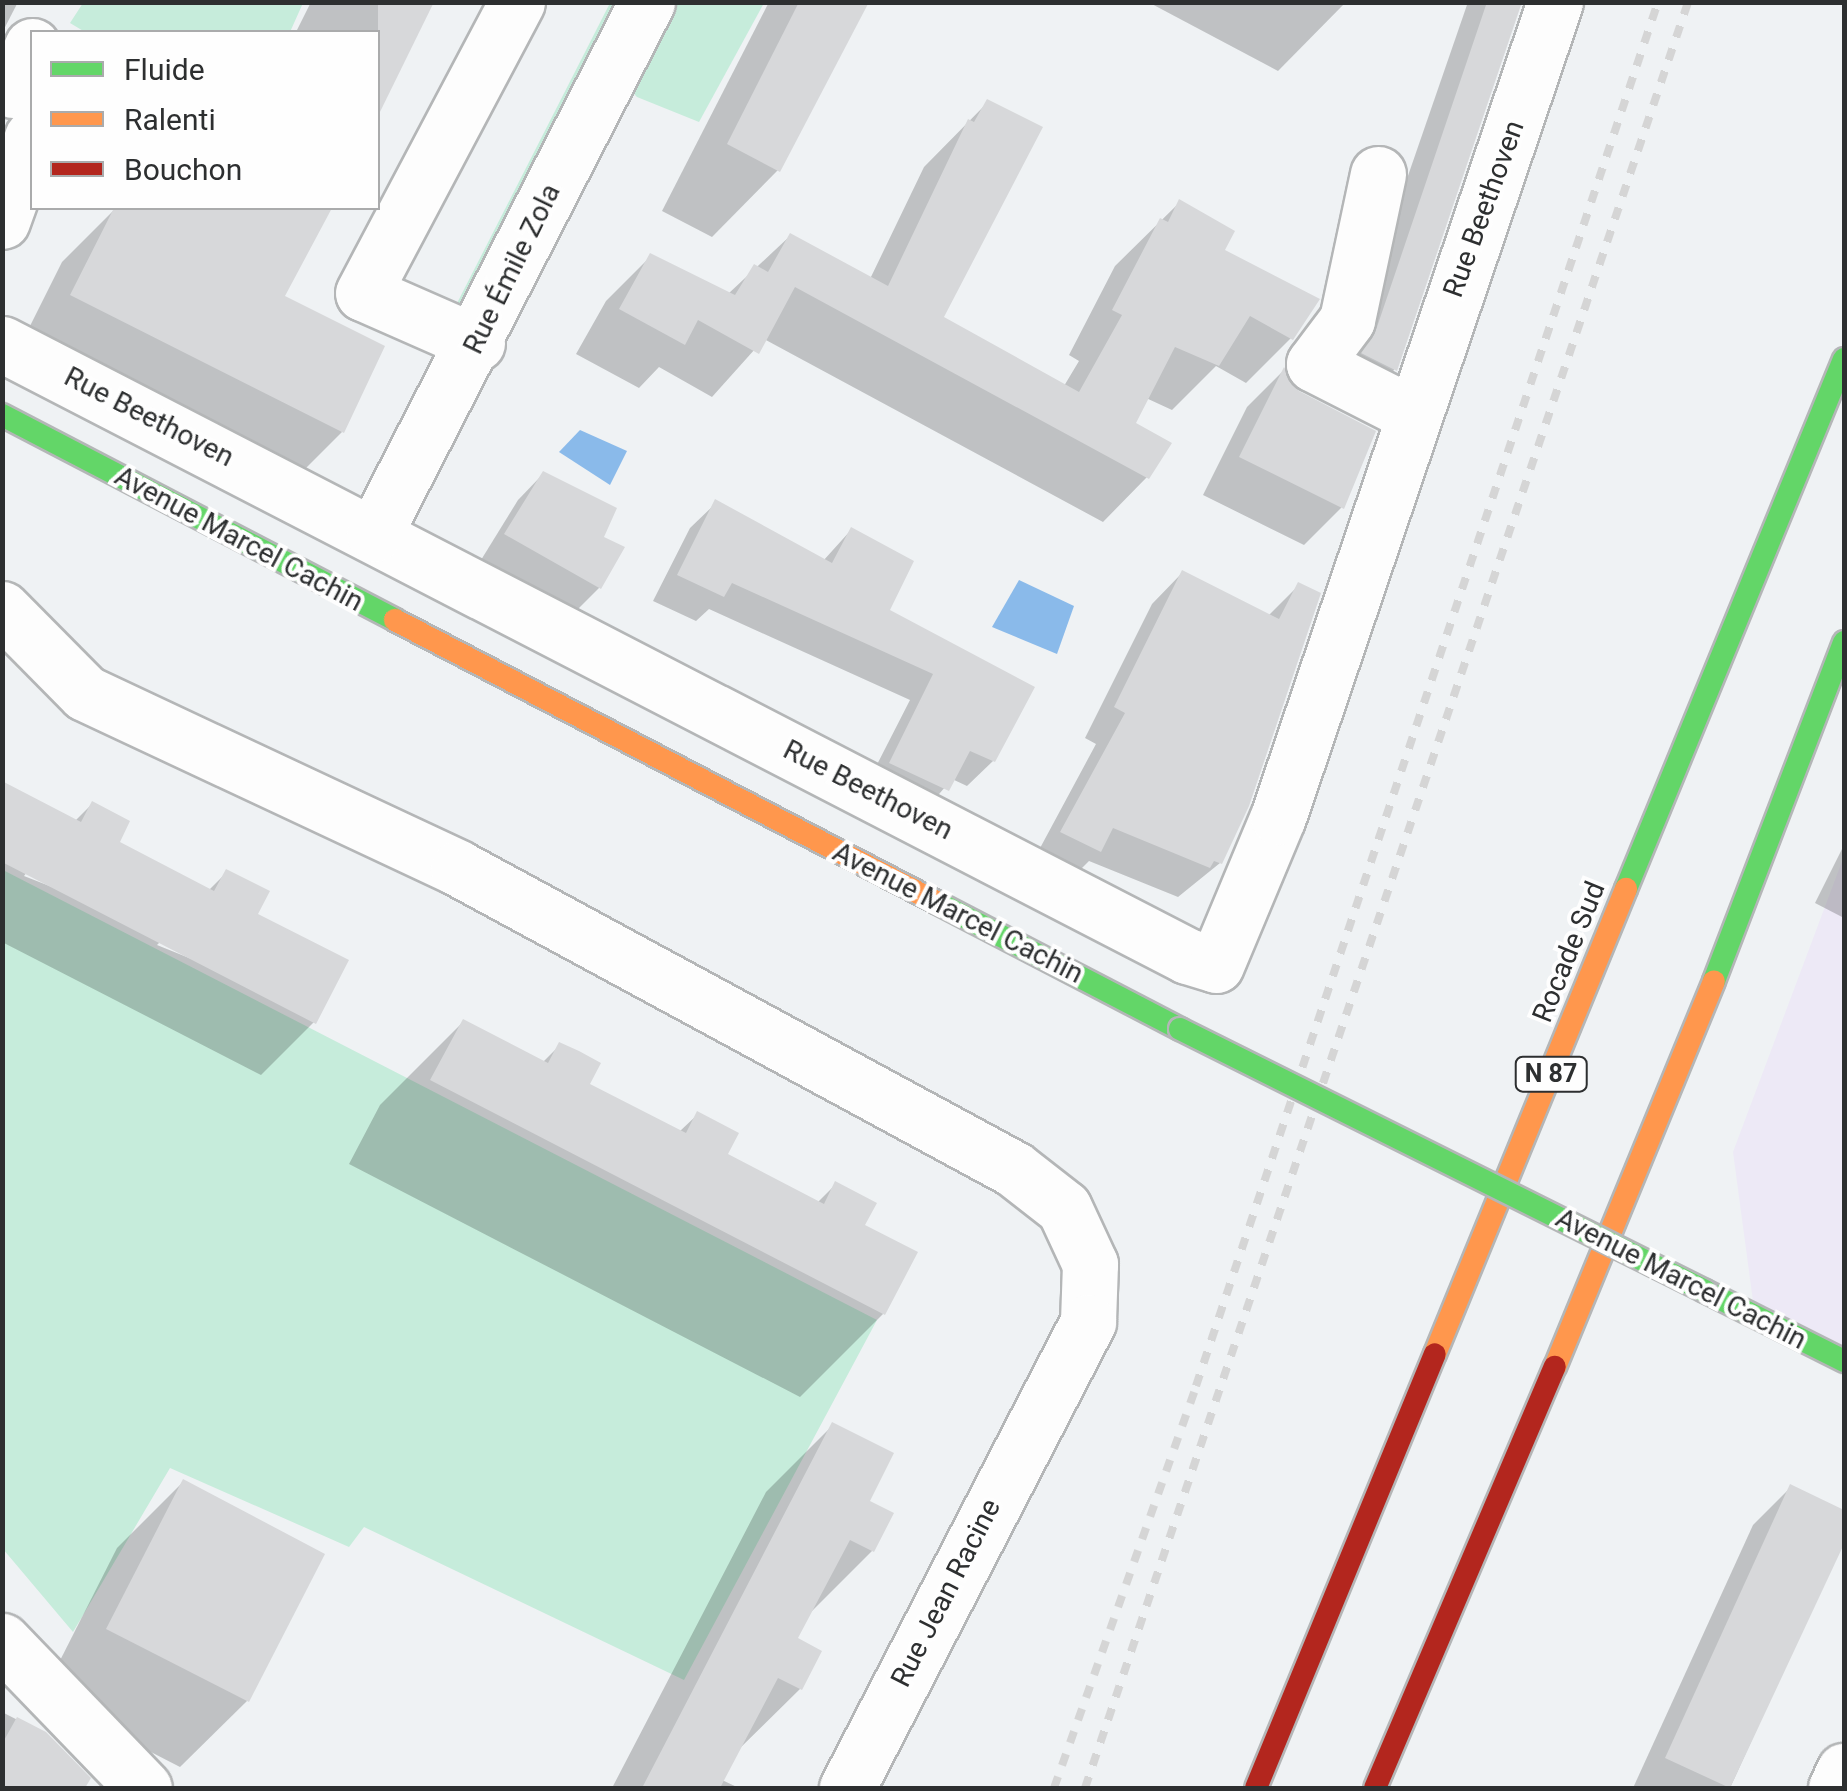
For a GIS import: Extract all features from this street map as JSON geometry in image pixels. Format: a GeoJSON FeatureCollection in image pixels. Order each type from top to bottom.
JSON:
{"type":"FeatureCollection","features":[{"type":"Feature","properties":{"kind":"main road","name":"Rocade Sud"},"geometry":{"type":"LineString","coordinates":[[1256,1788],[1844,359]]}},
{"type":"Feature","properties":{"kind":"main road","name":"Avenue Marcel Cachin"},"geometry":{"type":"LineString","coordinates":[[2,415],[1180,1029],[1844,1361]]}},
{"type":"Feature","properties":{"kind":"main road"},"geometry":{"type":"LineString","coordinates":[[1375,1788],[1659,1123],[1844,642]]}},
{"type":"Feature","properties":{"kind":"street"},"geometry":{"type":"LineString","coordinates":[[39,30],[51,2]]}},
{"type":"Feature","properties":{"kind":"street"},"geometry":{"type":"LineString","coordinates":[[477,343],[363,293],[517,2]]}},
{"type":"Feature","properties":{"kind":"street","name":"Rue Émile Zola"},"geometry":{"type":"LineString","coordinates":[[374,534],[477,343],[647,2]]}},
{"type":"Feature","properties":{"kind":"street","name":"Rue Beethoven"},"geometry":{"type":"LineString","coordinates":[[2,344],[1169,946],[1216,964],[1278,817],[1410,414],[1554,2]]}},
{"type":"Feature","properties":{"kind":"street"},"geometry":{"type":"LineString","coordinates":[[2,221],[17,90]]}},
{"type":"Feature","properties":{"kind":"street"},"geometry":{"type":"LineString","coordinates":[[1378,174],[1347,320],[1314,364],[1410,414]]}},
{"type":"Feature","properties":{"kind":"street"},"geometry":{"type":"LineString","coordinates":[[78,454],[109,396]]}},
{"type":"Feature","properties":{"kind":"street","name":"Rue Jean Racine"},"geometry":{"type":"LineString","coordinates":[[2,609],[86,694],[458,868],[1014,1168],[1064,1208],[1090,1264],[1088,1322],[1045,1398],[847,1788]]}},
{"type":"Feature","properties":{"kind":"street"},"geometry":{"type":"LineString","coordinates":[[2,1640],[144,1788]]}},
{"type":"Feature","properties":{"kind":"street"},"geometry":{"type":"LineString","coordinates":[[1836,1788],[1844,1771]]}},
{"type":"Feature","properties":{"kind":"shaded area"},"geometry":{"type":"Polygon","coordinates":[[[1844,856],[1844,1361],[1755,1316],[1733,1152],[1844,856]]]}},
{"type":"Feature","properties":{"kind":"green space"},"geometry":{"type":"Polygon","coordinates":[[[83,2],[303,3],[291,30],[82,30],[70,23],[83,2]]]}},
{"type":"Feature","properties":{"kind":"green space"},"geometry":{"type":"Polygon","coordinates":[[[610,3],[638,3],[475,323],[451,315],[610,3]]]}},
{"type":"Feature","properties":{"kind":"green space"},"geometry":{"type":"Polygon","coordinates":[[[657,3],[764,3],[699,122],[637,97],[618,77],[657,3]]]}},
{"type":"Feature","properties":{"kind":"green space"},"geometry":{"type":"Polygon","coordinates":[[[3,870],[877,1320],[684,1680],[364,1527],[349,1547],[170,1468],[73,1632],[3,1549],[3,870]]]}},
{"type":"Feature","properties":{"kind":"water"},"geometry":{"type":"Polygon","coordinates":[[[580,430],[627,451],[610,485],[559,452],[580,430]]]}},
{"type":"Feature","properties":{"kind":"water"},"geometry":{"type":"Polygon","coordinates":[[[1019,580],[1074,606],[1057,654],[992,627],[1019,580]]]}},
{"type":"Feature","properties":{"kind":"building"},"geometry":{"type":"Polygon","coordinates":[[[378,2],[434,2],[380,112],[380,30],[378,2]]]}},
{"type":"Feature","properties":{"kind":"building"},"geometry":{"type":"Polygon","coordinates":[[[799,2],[869,2],[780,172],[727,144],[799,2]]]}},
{"type":"Feature","properties":{"kind":"building"},"geometry":{"type":"Polygon","coordinates":[[[1487,2],[1522,2],[1397,371],[1361,353],[1377,327],[1487,2]]]}},
{"type":"Feature","properties":{"kind":"building"},"geometry":{"type":"Polygon","coordinates":[[[987,99],[1043,127],[944,317],[1079,392],[1122,315],[1112,310],[1160,218],[1168,222],[1179,199],[1235,231],[1225,250],[1320,299],[1293,340],[1250,316],[1219,366],[1175,347],[1136,423],[1172,443],[1149,479],[795,287],[759,354],[698,320],[685,345],[619,309],[650,253],[735,295],[754,264],[768,272],[790,233],[888,286],[968,119],[974,122],[987,99]]]}},
{"type":"Feature","properties":{"kind":"building"},"geometry":{"type":"Polygon","coordinates":[[[113,210],[331,210],[285,296],[385,346],[344,433],[70,295],[113,210]]]}},
{"type":"Feature","properties":{"kind":"building"},"geometry":{"type":"Polygon","coordinates":[[[1284,367],[1299,391],[1376,431],[1344,509],[1239,457],[1284,367]]]}},
{"type":"Feature","properties":{"kind":"building"},"geometry":{"type":"Polygon","coordinates":[[[543,471],[617,508],[604,537],[625,547],[601,589],[504,534],[543,471]]]}},
{"type":"Feature","properties":{"kind":"building"},"geometry":{"type":"Polygon","coordinates":[[[715,499],[832,563],[851,527],[914,561],[890,610],[1035,687],[995,762],[970,751],[949,791],[889,763],[933,674],[732,583],[724,597],[677,575],[715,499]]]}},
{"type":"Feature","properties":{"kind":"building"},"geometry":{"type":"Polygon","coordinates":[[[1182,570],[1279,619],[1298,582],[1321,593],[1249,806],[1222,864],[1214,861],[1210,868],[1113,828],[1101,852],[1060,832],[1125,713],[1114,707],[1182,570]]]}},
{"type":"Feature","properties":{"kind":"building"},"geometry":{"type":"Polygon","coordinates":[[[2,781],[81,822],[92,801],[130,821],[120,842],[214,891],[226,869],[270,891],[258,914],[349,960],[316,1024],[2,862],[2,781]]]}},
{"type":"Feature","properties":{"kind":"building"},"geometry":{"type":"Polygon","coordinates":[[[463,1019],[548,1063],[559,1042],[579,1051],[601,1063],[590,1084],[686,1133],[697,1111],[739,1133],[728,1154],[824,1204],[835,1181],[877,1203],[865,1225],[918,1252],[885,1315],[430,1080],[463,1019]]]}},
{"type":"Feature","properties":{"kind":"building"},"geometry":{"type":"Polygon","coordinates":[[[832,1422],[894,1453],[870,1501],[894,1513],[874,1552],[850,1540],[798,1638],[822,1651],[802,1690],[778,1678],[720,1788],[642,1788],[832,1422]]]}},
{"type":"Feature","properties":{"kind":"building"},"geometry":{"type":"Polygon","coordinates":[[[183,1479],[325,1554],[249,1702],[106,1629],[183,1479]]]}},
{"type":"Feature","properties":{"kind":"building"},"geometry":{"type":"Polygon","coordinates":[[[1790,1484],[1844,1510],[1844,1544],[1730,1788],[1665,1758],[1790,1484]]]}},
{"type":"Feature","properties":{"kind":"building"},"geometry":{"type":"Polygon","coordinates":[[[17,1717],[46,1732],[91,1778],[85,1788],[2,1788],[2,1744],[17,1717]]]}},
{"type":"Feature","properties":{"kind":"railway"},"geometry":{"type":"LineString","coordinates":[[1054,1788],[1196,1386],[1658,2]]}},
{"type":"Feature","properties":{"kind":"railway"},"geometry":{"type":"LineString","coordinates":[[1085,1788],[1688,2]]}},
{"type":"Feature","properties":{"kind":"traffic: fast"},"geometry":{"type":"LineString","coordinates":[[1626,889],[1844,359]]}},
{"type":"Feature","properties":{"kind":"traffic: fast"},"geometry":{"type":"LineString","coordinates":[[2,415],[395,620]]}},
{"type":"Feature","properties":{"kind":"traffic: fast"},"geometry":{"type":"LineString","coordinates":[[1714,981],[1844,642]]}},
{"type":"Feature","properties":{"kind":"traffic: fast"},"geometry":{"type":"LineString","coordinates":[[936,902],[1180,1029]]}},
{"type":"Feature","properties":{"kind":"traffic: fast"},"geometry":{"type":"LineString","coordinates":[[1180,1029],[1705,1291]]}},
{"type":"Feature","properties":{"kind":"traffic: fast"},"geometry":{"type":"LineString","coordinates":[[1705,1291],[1844,1361]]}},
{"type":"Feature","properties":{"kind":"traffic: slow"},"geometry":{"type":"LineString","coordinates":[[395,620],[936,902]]}},
{"type":"Feature","properties":{"kind":"traffic: slow"},"geometry":{"type":"LineString","coordinates":[[1435,1354],[1626,889]]}},
{"type":"Feature","properties":{"kind":"traffic: slow"},"geometry":{"type":"LineString","coordinates":[[1555,1367],[1714,981]]}},
{"type":"Feature","properties":{"kind":"traffic: jam"},"geometry":{"type":"LineString","coordinates":[[1256,1788],[1435,1354]]}},
{"type":"Feature","properties":{"kind":"traffic: jam"},"geometry":{"type":"LineString","coordinates":[[1375,1788],[1555,1367]]}}]}
